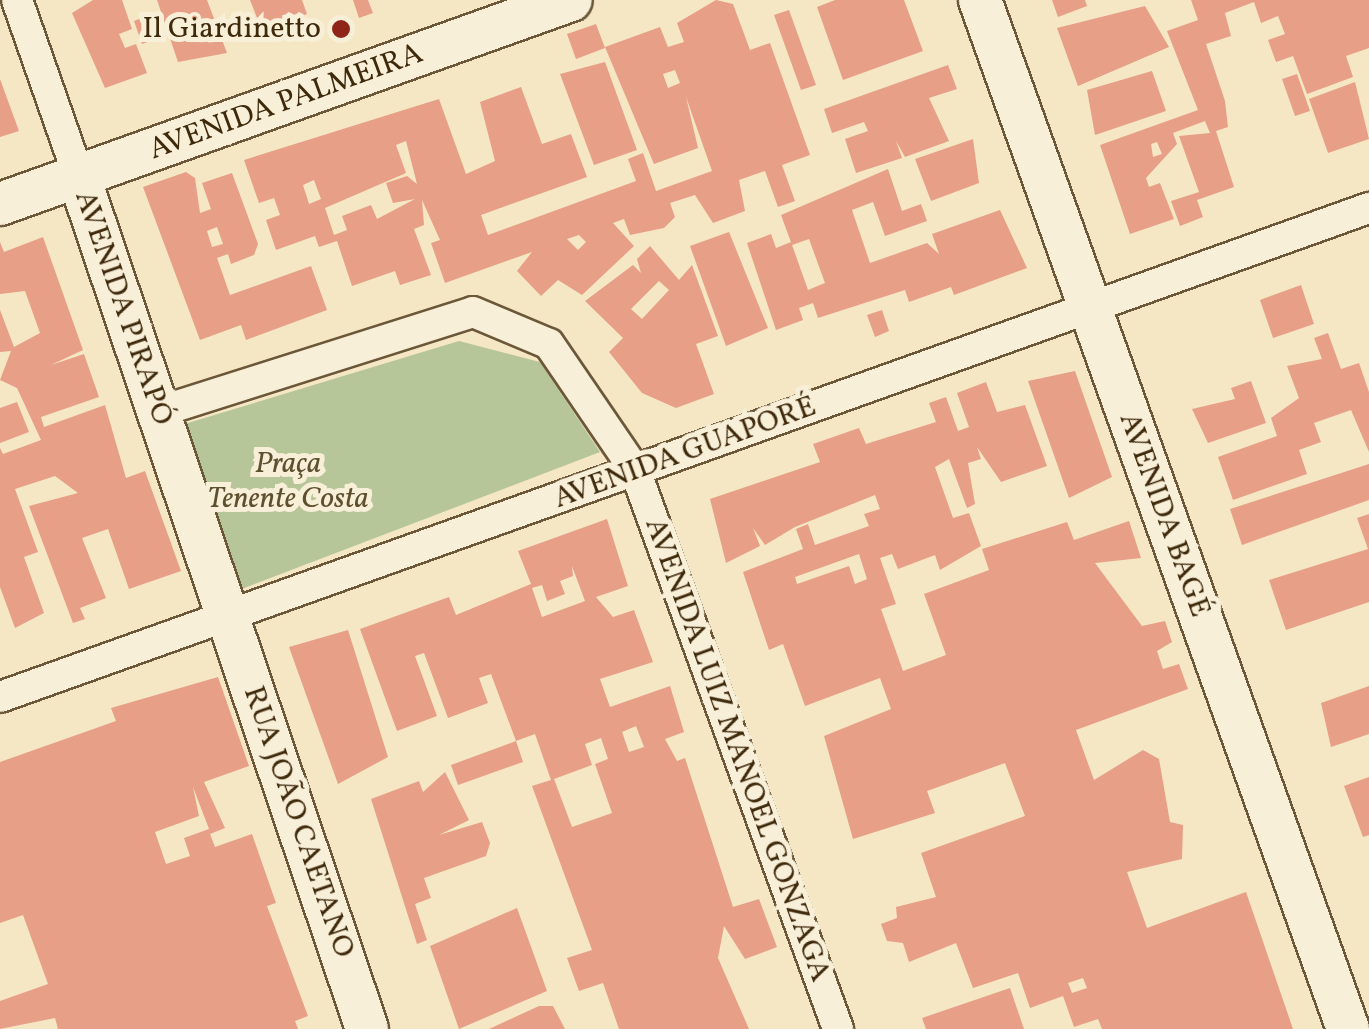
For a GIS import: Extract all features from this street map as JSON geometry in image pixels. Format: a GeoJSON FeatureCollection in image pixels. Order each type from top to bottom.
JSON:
{"type":"FeatureCollection","features":[{"type":"Feature","properties":{"kind":"street","name":"AVENIDA PIRAPÓ"},"geometry":{"type":"LineString","coordinates":[[17,0],[228,616]]}},
{"type":"Feature","properties":{"kind":"street","name":"AVENIDA PALMEIRA"},"geometry":{"type":"LineString","coordinates":[[0,204],[572,0]]}},
{"type":"Feature","properties":{"kind":"street","name":"AVENIDA BAGÉ"},"geometry":{"type":"LineString","coordinates":[[980,0],[1348,1029]]}},
{"type":"Feature","properties":{"kind":"street","name":"AVENIDA GUAPORÉ"},"geometry":{"type":"LineString","coordinates":[[0,697],[1369,208]]}},
{"type":"Feature","properties":{"kind":"street","name":"AVENIDA LUIZ MANOEL GONZAGA"},"geometry":{"type":"LineString","coordinates":[[158,412],[473,312],[549,344],[635,470],[838,1029]]}},
{"type":"Feature","properties":{"kind":"street","name":"RUA JOÃO CAETANO"},"geometry":{"type":"LineString","coordinates":[[228,616],[367,1029]]}},
{"type":"Feature","properties":{"kind":"green space","name":"Praça Tenente Costa"},"geometry":{"type":"Polygon","coordinates":[[[459,341],[540,362],[600,452],[234,592],[178,426],[459,341]]]}},
{"type":"Feature","properties":{"kind":"building"},"geometry":{"type":"Polygon","coordinates":[[[93,0],[122,0],[132,29],[119,34],[125,48],[136,44],[147,73],[105,88],[72,13],[93,0]]]}},
{"type":"Feature","properties":{"kind":"building"},"geometry":{"type":"Polygon","coordinates":[[[157,0],[207,0],[227,53],[178,62],[157,0]]]}},
{"type":"Feature","properties":{"kind":"building"},"geometry":{"type":"Polygon","coordinates":[[[250,0],[302,0],[307,14],[271,27],[259,23],[250,0]]]}},
{"type":"Feature","properties":{"kind":"building"},"geometry":{"type":"Polygon","coordinates":[[[353,0],[368,0],[373,13],[359,18],[353,0]]]}},
{"type":"Feature","properties":{"kind":"building"},"geometry":{"type":"Polygon","coordinates":[[[716,0],[733,4],[750,50],[770,43],[810,155],[782,165],[795,201],[778,207],[765,171],[739,180],[745,211],[713,223],[695,195],[670,203],[675,217],[664,228],[630,235],[624,219],[613,223],[634,246],[582,295],[558,280],[541,296],[517,271],[532,252],[445,283],[431,243],[440,240],[422,200],[424,225],[414,229],[431,275],[400,285],[395,271],[352,286],[337,241],[319,247],[315,236],[276,250],[266,220],[280,215],[274,198],[259,203],[244,160],[439,99],[466,174],[495,161],[480,102],[521,87],[542,144],[571,134],[587,177],[481,215],[488,235],[636,181],[628,159],[643,153],[656,191],[712,171],[686,97],[698,148],[654,164],[605,47],[660,27],[668,47],[684,42],[677,23],[716,0]],[[675,70],[663,74],[668,88],[680,83],[675,70]],[[406,141],[396,145],[406,173],[325,208],[334,235],[347,230],[342,216],[371,205],[377,219],[415,199],[393,203],[386,183],[407,176],[417,184],[406,141]],[[314,180],[303,185],[309,204],[321,199],[314,180]],[[579,235],[567,239],[578,250],[586,242],[579,235]]]}},
{"type":"Feature","properties":{"kind":"building"},"geometry":{"type":"Polygon","coordinates":[[[835,0],[904,0],[923,51],[843,80],[817,7],[835,0]]]}},
{"type":"Feature","properties":{"kind":"building"},"geometry":{"type":"Polygon","coordinates":[[[1052,0],[1085,0],[1087,6],[1058,17],[1052,0]]]}},
{"type":"Feature","properties":{"kind":"building"},"geometry":{"type":"Polygon","coordinates":[[[1191,0],[1369,0],[1369,48],[1346,56],[1353,77],[1307,94],[1293,56],[1276,62],[1268,40],[1285,34],[1278,16],[1261,23],[1254,2],[1225,13],[1231,36],[1206,44],[1225,101],[1228,127],[1216,131],[1234,187],[1197,200],[1203,217],[1180,226],[1171,201],[1199,192],[1179,136],[1210,133],[1205,121],[1173,133],[1177,144],[1146,178],[1149,187],[1160,183],[1174,219],[1130,234],[1100,145],[1198,110],[1167,31],[1198,20],[1191,0]],[[1157,142],[1151,144],[1153,157],[1162,154],[1157,142]]]}},
{"type":"Feature","properties":{"kind":"building"},"geometry":{"type":"Polygon","coordinates":[[[1145,6],[1169,47],[1078,86],[1057,28],[1145,6]]]}},
{"type":"Feature","properties":{"kind":"building"},"geometry":{"type":"Polygon","coordinates":[[[789,10],[816,85],[801,90],[774,15],[789,10]]]}},
{"type":"Feature","properties":{"kind":"building"},"geometry":{"type":"Polygon","coordinates":[[[144,17],[153,40],[142,44],[134,21],[144,17]]]}},
{"type":"Feature","properties":{"kind":"building"},"geometry":{"type":"Polygon","coordinates":[[[596,24],[605,48],[576,59],[567,34],[596,24]]]}},
{"type":"Feature","properties":{"kind":"building"},"geometry":{"type":"Polygon","coordinates":[[[605,62],[637,150],[594,165],[560,74],[605,62]]]}},
{"type":"Feature","properties":{"kind":"building"},"geometry":{"type":"Polygon","coordinates":[[[948,65],[957,89],[929,98],[949,141],[905,157],[896,141],[902,158],[856,173],[845,139],[868,131],[864,122],[832,133],[824,109],[948,65]]]}},
{"type":"Feature","properties":{"kind":"building"},"geometry":{"type":"Polygon","coordinates":[[[1152,71],[1166,111],[1095,135],[1087,90],[1152,71]]]}},
{"type":"Feature","properties":{"kind":"building"},"geometry":{"type":"Polygon","coordinates":[[[1297,74],[1310,111],[1295,116],[1282,79],[1297,74]]]}},
{"type":"Feature","properties":{"kind":"building"},"geometry":{"type":"Polygon","coordinates":[[[0,79],[19,131],[0,137],[0,79]]]}},
{"type":"Feature","properties":{"kind":"building"},"geometry":{"type":"Polygon","coordinates":[[[1355,82],[1369,139],[1328,153],[1309,99],[1355,82]]]}},
{"type":"Feature","properties":{"kind":"building"},"geometry":{"type":"Polygon","coordinates":[[[973,139],[979,183],[931,201],[915,159],[973,139]]]}},
{"type":"Feature","properties":{"kind":"building"},"geometry":{"type":"Polygon","coordinates":[[[888,169],[902,211],[921,204],[927,221],[885,236],[873,202],[852,210],[870,263],[927,243],[939,254],[932,234],[1000,210],[1027,268],[954,295],[951,287],[909,302],[905,290],[818,318],[813,303],[799,308],[803,320],[776,330],[747,243],[771,234],[776,248],[791,242],[781,215],[888,169]],[[809,239],[792,245],[808,290],[825,283],[809,239]]]}},
{"type":"Feature","properties":{"kind":"building"},"geometry":{"type":"Polygon","coordinates":[[[186,172],[195,178],[200,213],[211,209],[202,183],[232,173],[258,244],[254,255],[231,264],[228,254],[217,258],[230,295],[311,266],[327,310],[246,340],[241,325],[200,340],[143,187],[186,172]],[[217,227],[207,231],[212,247],[223,244],[217,227]]]}},
{"type":"Feature","properties":{"kind":"building"},"geometry":{"type":"Polygon","coordinates":[[[729,232],[768,328],[726,346],[690,246],[729,232]]]}},
{"type":"Feature","properties":{"kind":"building"},"geometry":{"type":"Polygon","coordinates":[[[43,237],[83,350],[51,365],[84,354],[99,397],[41,417],[44,427],[105,405],[126,478],[145,471],[181,571],[129,589],[108,529],[82,538],[106,598],[80,608],[85,619],[73,623],[29,506],[78,493],[55,476],[15,489],[38,552],[24,557],[44,613],[15,628],[0,587],[0,448],[3,454],[41,440],[17,388],[0,380],[11,351],[0,352],[0,310],[14,347],[40,333],[25,291],[0,294],[0,242],[4,252],[43,237]]]}},
{"type":"Feature","properties":{"kind":"building"},"geometry":{"type":"Polygon","coordinates":[[[650,246],[679,280],[692,265],[718,336],[696,344],[714,394],[676,408],[642,393],[609,352],[623,338],[585,301],[633,265],[641,273],[637,259],[650,246]],[[659,281],[631,309],[642,319],[669,290],[659,281]]]}},
{"type":"Feature","properties":{"kind":"building"},"geometry":{"type":"Polygon","coordinates":[[[1301,285],[1314,324],[1273,338],[1260,300],[1301,285]]]}},
{"type":"Feature","properties":{"kind":"building"},"geometry":{"type":"Polygon","coordinates":[[[882,310],[889,331],[875,337],[867,315],[882,310]]]}},
{"type":"Feature","properties":{"kind":"building"},"geometry":{"type":"Polygon","coordinates":[[[1328,333],[1341,369],[1359,363],[1369,392],[1369,452],[1351,410],[1314,423],[1321,442],[1299,450],[1307,474],[1233,500],[1218,457],[1277,436],[1271,418],[1299,398],[1287,366],[1322,359],[1314,338],[1328,333]]]}},
{"type":"Feature","properties":{"kind":"building"},"geometry":{"type":"Polygon","coordinates":[[[1075,371],[1112,477],[1069,498],[1028,381],[1075,371]]]}},
{"type":"Feature","properties":{"kind":"building"},"geometry":{"type":"Polygon","coordinates":[[[1251,381],[1266,423],[1208,443],[1192,409],[1235,399],[1231,388],[1251,381]]]}},
{"type":"Feature","properties":{"kind":"building"},"geometry":{"type":"Polygon","coordinates":[[[986,382],[997,412],[1025,405],[1047,466],[1001,482],[977,447],[981,459],[968,463],[975,504],[967,508],[949,459],[935,467],[953,518],[969,513],[981,546],[940,570],[935,555],[898,569],[892,554],[880,558],[896,604],[881,609],[903,671],[946,655],[924,594],[989,570],[982,549],[1067,522],[1074,540],[1129,521],[1141,558],[1095,563],[1142,626],[1165,621],[1172,642],[1157,651],[1163,669],[1179,664],[1188,689],[1076,730],[1094,780],[1143,750],[1159,759],[1170,822],[1183,825],[1182,859],[1127,872],[1147,928],[1246,892],[1293,1029],[1102,1029],[1098,1019],[1074,1027],[1063,996],[1030,1008],[1018,973],[973,988],[956,943],[909,962],[903,943],[887,941],[881,924],[897,918],[896,907],[936,897],[921,853],[1025,816],[1005,763],[927,791],[935,813],[853,839],[824,736],[891,709],[880,678],[805,706],[783,644],[769,650],[743,572],[803,549],[796,529],[808,524],[815,545],[869,526],[864,514],[880,509],[875,495],[795,527],[765,545],[753,528],[760,546],[726,563],[710,499],[820,462],[813,444],[859,428],[866,444],[936,422],[929,403],[946,397],[958,431],[969,427],[957,393],[986,382]],[[859,554],[795,577],[797,584],[849,566],[855,584],[867,579],[859,554]],[[1083,978],[1068,983],[1072,993],[1087,988],[1083,978]]]}},
{"type":"Feature","properties":{"kind":"building"},"geometry":{"type":"Polygon","coordinates":[[[17,402],[29,432],[0,443],[0,408],[17,402]]]}},
{"type":"Feature","properties":{"kind":"building"},"geometry":{"type":"Polygon","coordinates":[[[1369,464],[1369,500],[1242,545],[1230,509],[1369,464]]]}},
{"type":"Feature","properties":{"kind":"building"},"geometry":{"type":"Polygon","coordinates":[[[1369,514],[1369,602],[1286,630],[1269,580],[1368,549],[1357,518],[1369,514]]]}},
{"type":"Feature","properties":{"kind":"building"},"geometry":{"type":"Polygon","coordinates":[[[607,519],[628,586],[596,597],[613,617],[634,610],[653,662],[600,679],[610,707],[670,686],[684,732],[665,739],[677,761],[685,758],[733,907],[759,899],[777,947],[745,959],[724,926],[718,958],[749,1029],[619,1029],[603,983],[579,991],[567,958],[592,950],[532,786],[551,780],[535,734],[516,741],[491,674],[479,678],[488,703],[448,718],[424,653],[415,656],[437,716],[397,731],[360,629],[449,597],[456,615],[531,584],[518,551],[607,519]],[[572,566],[573,576],[560,581],[565,594],[547,601],[542,585],[532,588],[542,617],[585,601],[572,566]],[[636,726],[622,732],[629,752],[644,747],[636,726]],[[601,738],[585,744],[592,765],[554,779],[572,827],[612,813],[595,764],[608,759],[601,738]]]}},
{"type":"Feature","properties":{"kind":"building"},"geometry":{"type":"Polygon","coordinates":[[[348,630],[388,757],[338,784],[289,647],[348,630]]]}},
{"type":"Feature","properties":{"kind":"building"},"geometry":{"type":"Polygon","coordinates":[[[218,677],[249,766],[204,782],[225,828],[210,834],[215,847],[252,834],[276,903],[267,906],[308,1016],[295,1021],[298,1029],[58,1029],[55,1018],[0,1029],[0,1001],[48,984],[23,915],[0,923],[0,762],[116,721],[111,708],[218,677]],[[193,787],[199,816],[155,832],[166,864],[190,856],[184,838],[209,829],[193,787]]]}},
{"type":"Feature","properties":{"kind":"building"},"geometry":{"type":"Polygon","coordinates":[[[1369,686],[1369,734],[1331,747],[1321,703],[1369,686]]]}},
{"type":"Feature","properties":{"kind":"building"},"geometry":{"type":"Polygon","coordinates":[[[516,741],[523,762],[458,785],[451,765],[516,741]]]}},
{"type":"Feature","properties":{"kind":"building"},"geometry":{"type":"Polygon","coordinates":[[[445,772],[469,820],[439,835],[482,822],[490,843],[486,856],[424,878],[431,898],[415,904],[427,940],[417,944],[371,799],[419,781],[423,792],[445,772]]]}},
{"type":"Feature","properties":{"kind":"building"},"geometry":{"type":"Polygon","coordinates":[[[1369,777],[1369,835],[1363,837],[1344,786],[1369,777]]]}},
{"type":"Feature","properties":{"kind":"building"},"geometry":{"type":"Polygon","coordinates":[[[517,908],[547,991],[459,1029],[430,946],[517,908]]]}},
{"type":"Feature","properties":{"kind":"building"},"geometry":{"type":"Polygon","coordinates":[[[1010,988],[1024,1029],[926,1029],[922,1018],[1010,988]]]}},
{"type":"Feature","properties":{"kind":"building"},"geometry":{"type":"Polygon","coordinates":[[[539,1006],[553,1006],[565,1029],[489,1029],[539,1006]]]}},
{"type":"Feature","properties":{"kind":"place","name":"Il Giardinetto"},"geometry":{"type":"Point","coordinates":[341,29]}}]}
